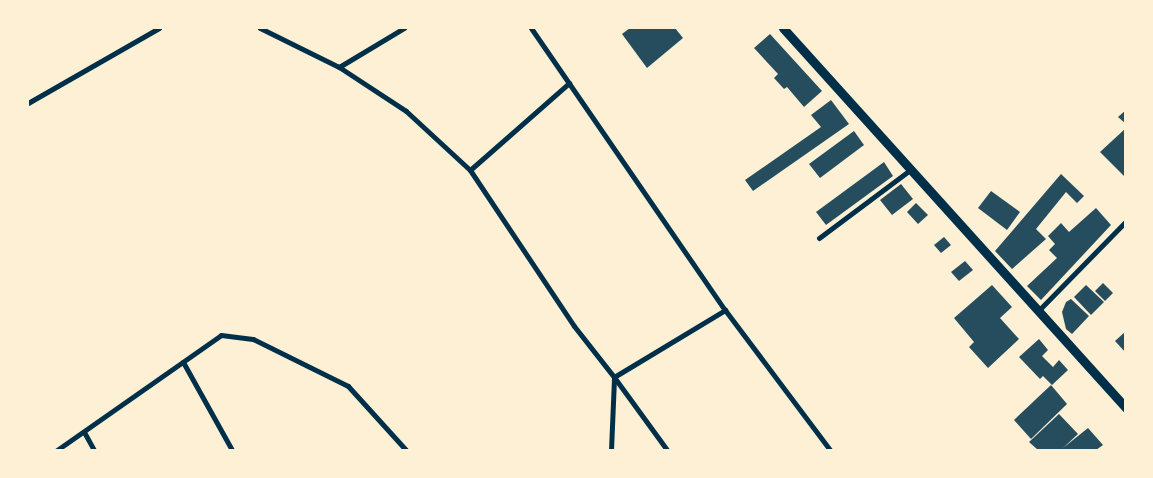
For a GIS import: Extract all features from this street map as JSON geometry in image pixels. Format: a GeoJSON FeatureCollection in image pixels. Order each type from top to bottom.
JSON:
{"type":"FeatureCollection","features":[{"type":"Feature","properties":{"kind":"street"},"geometry":{"type":"LineString","coordinates":[[28,103],[158,28]]}},
{"type":"Feature","properties":{"kind":"street"},"geometry":{"type":"LineString","coordinates":[[260,28],[339,67],[406,111],[470,170],[574,326],[667,450]]}},
{"type":"Feature","properties":{"kind":"street"},"geometry":{"type":"LineString","coordinates":[[339,67],[404,28]]}},
{"type":"Feature","properties":{"kind":"street"},"geometry":{"type":"LineString","coordinates":[[530,28],[725,310],[830,450]]}},
{"type":"Feature","properties":{"kind":"street"},"geometry":{"type":"LineString","coordinates":[[783,28],[1126,408]]}},
{"type":"Feature","properties":{"kind":"street"},"geometry":{"type":"LineString","coordinates":[[470,170],[569,84]]}},
{"type":"Feature","properties":{"kind":"street"},"geometry":{"type":"LineString","coordinates":[[820,238],[910,170]]}},
{"type":"Feature","properties":{"kind":"street"},"geometry":{"type":"LineString","coordinates":[[1038,311],[1126,221]]}},
{"type":"Feature","properties":{"kind":"street"},"geometry":{"type":"LineString","coordinates":[[614,377],[725,310]]}},
{"type":"Feature","properties":{"kind":"street"},"geometry":{"type":"LineString","coordinates":[[57,450],[221,335],[253,339],[348,386],[406,450]]}},
{"type":"Feature","properties":{"kind":"street"},"geometry":{"type":"LineString","coordinates":[[183,362],[232,450]]}},
{"type":"Feature","properties":{"kind":"street"},"geometry":{"type":"LineString","coordinates":[[611,450],[614,377]]}},
{"type":"Feature","properties":{"kind":"street"},"geometry":{"type":"LineString","coordinates":[[84,432],[94,450]]}},
{"type":"Feature","properties":{"kind":"building"},"geometry":{"type":"Polygon","coordinates":[[[630,28],[675,28],[683,38],[647,68],[622,34],[630,28]]]}},
{"type":"Feature","properties":{"kind":"building"},"geometry":{"type":"Polygon","coordinates":[[[770,34],[822,91],[804,107],[787,87],[784,89],[774,78],[778,74],[754,48],[770,34]]]}},
{"type":"Feature","properties":{"kind":"building"},"geometry":{"type":"Polygon","coordinates":[[[831,100],[849,124],[753,191],[745,180],[821,127],[811,115],[831,100]]]}},
{"type":"Feature","properties":{"kind":"building"},"geometry":{"type":"Polygon","coordinates":[[[1126,110],[1126,124],[1118,117],[1126,110]]]}},
{"type":"Feature","properties":{"kind":"building"},"geometry":{"type":"Polygon","coordinates":[[[1126,128],[1126,178],[1100,152],[1126,128]]]}},
{"type":"Feature","properties":{"kind":"building"},"geometry":{"type":"Polygon","coordinates":[[[854,131],[864,145],[820,178],[809,164],[854,131]]]}},
{"type":"Feature","properties":{"kind":"building"},"geometry":{"type":"Polygon","coordinates":[[[884,162],[893,176],[826,225],[816,212],[884,162]]]}},
{"type":"Feature","properties":{"kind":"building"},"geometry":{"type":"Polygon","coordinates":[[[1061,174],[1084,196],[1077,203],[1066,192],[1036,229],[1046,239],[1012,269],[995,251],[1061,174]]]}},
{"type":"Feature","properties":{"kind":"building"},"geometry":{"type":"Polygon","coordinates":[[[901,184],[913,199],[892,215],[880,200],[901,184]]]}},
{"type":"Feature","properties":{"kind":"building"},"geometry":{"type":"Polygon","coordinates":[[[991,191],[1020,212],[1007,230],[978,208],[991,191]]]}},
{"type":"Feature","properties":{"kind":"building"},"geometry":{"type":"Polygon","coordinates":[[[916,203],[928,215],[918,224],[907,212],[916,203]]]}},
{"type":"Feature","properties":{"kind":"building"},"geometry":{"type":"Polygon","coordinates":[[[1096,208],[1111,225],[1041,300],[1027,286],[1057,258],[1049,250],[1055,244],[1048,236],[1061,223],[1069,232],[1096,208]]]}},
{"type":"Feature","properties":{"kind":"building"},"geometry":{"type":"Polygon","coordinates":[[[944,237],[951,245],[941,253],[934,245],[944,237]]]}},
{"type":"Feature","properties":{"kind":"building"},"geometry":{"type":"Polygon","coordinates":[[[965,261],[973,270],[959,281],[951,272],[965,261]]]}},
{"type":"Feature","properties":{"kind":"building"},"geometry":{"type":"Polygon","coordinates":[[[1103,283],[1113,293],[1105,301],[1095,291],[1103,283]]]}},
{"type":"Feature","properties":{"kind":"building"},"geometry":{"type":"Polygon","coordinates":[[[992,285],[1012,307],[1000,318],[1019,339],[988,368],[969,347],[974,342],[954,318],[992,285]]]}},
{"type":"Feature","properties":{"kind":"building"},"geometry":{"type":"Polygon","coordinates":[[[1086,285],[1104,302],[1091,315],[1074,297],[1086,285]]]}},
{"type":"Feature","properties":{"kind":"building"},"geometry":{"type":"Polygon","coordinates":[[[1071,299],[1089,316],[1072,334],[1066,329],[1062,312],[1066,302],[1071,299]]]}},
{"type":"Feature","properties":{"kind":"building"},"geometry":{"type":"Polygon","coordinates":[[[1126,331],[1126,353],[1115,341],[1126,331]]]}},
{"type":"Feature","properties":{"kind":"building"},"geometry":{"type":"Polygon","coordinates":[[[1039,339],[1048,350],[1042,356],[1053,367],[1059,360],[1068,370],[1052,385],[1043,376],[1040,379],[1019,357],[1039,339]]]}},
{"type":"Feature","properties":{"kind":"building"},"geometry":{"type":"Polygon","coordinates":[[[1051,385],[1067,404],[1031,439],[1014,420],[1051,385]]]}},
{"type":"Feature","properties":{"kind":"building"},"geometry":{"type":"Polygon","coordinates":[[[1059,414],[1078,434],[1063,448],[1088,428],[1103,445],[1096,450],[1038,450],[1029,442],[1059,414]]]}}]}
